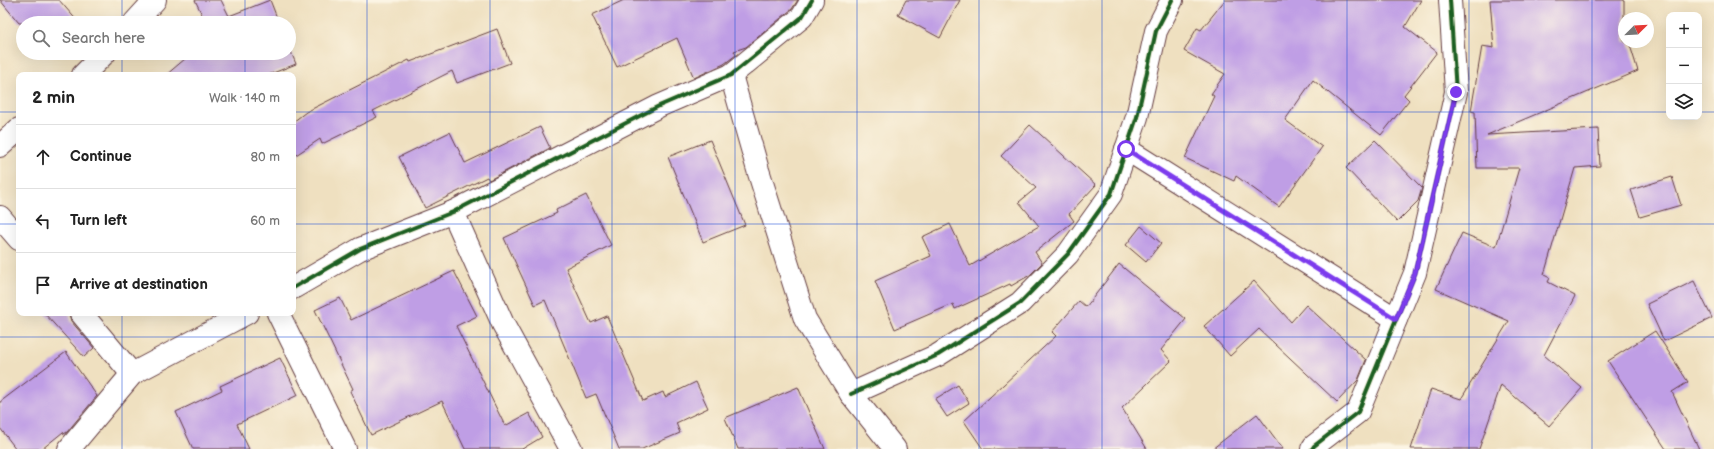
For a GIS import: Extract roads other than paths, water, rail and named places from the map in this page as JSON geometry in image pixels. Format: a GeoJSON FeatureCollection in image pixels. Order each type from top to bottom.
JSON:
{"type":"FeatureCollection","features":[{"type":"Feature","properties":{"kind":"street"},"geometry":{"type":"LineString","coordinates":[[140,16],[155,0]]}},
{"type":"Feature","properties":{"kind":"street"},"geometry":{"type":"LineString","coordinates":[[296,286],[360,249],[453,212],[659,106],[731,75],[802,17],[812,0]]}},
{"type":"Feature","properties":{"kind":"street"},"geometry":{"type":"LineString","coordinates":[[851,394],[938,355],[1020,303],[1068,254],[1111,194],[1137,117],[1156,31],[1172,0]]}},
{"type":"Feature","properties":{"kind":"street"},"geometry":{"type":"LineString","coordinates":[[1312,449],[1358,412],[1415,273],[1456,92],[1450,0]]}},
{"type":"Feature","properties":{"kind":"street"},"geometry":{"type":"LineString","coordinates":[[86,72],[98,60]]}},
{"type":"Feature","properties":{"kind":"street"},"geometry":{"type":"LineString","coordinates":[[731,75],[758,170],[805,319],[851,394],[895,449]]}},
{"type":"Feature","properties":{"kind":"street"},"geometry":{"type":"LineString","coordinates":[[0,146],[16,133]]}},
{"type":"Feature","properties":{"kind":"street"},"geometry":{"type":"LineString","coordinates":[[1126,149],[1396,319]]}},
{"type":"Feature","properties":{"kind":"street"},"geometry":{"type":"LineString","coordinates":[[453,212],[502,324],[571,449]]}},
{"type":"Feature","properties":{"kind":"street"},"geometry":{"type":"LineString","coordinates":[[0,217],[16,236]]}},
{"type":"Feature","properties":{"kind":"street"},"geometry":{"type":"LineString","coordinates":[[84,316],[132,374]]}},
{"type":"Feature","properties":{"kind":"street"},"geometry":{"type":"LineString","coordinates":[[69,449],[132,374],[241,316]]}},
{"type":"Feature","properties":{"kind":"street"},"geometry":{"type":"LineString","coordinates":[[279,316],[345,449]]}}]}
